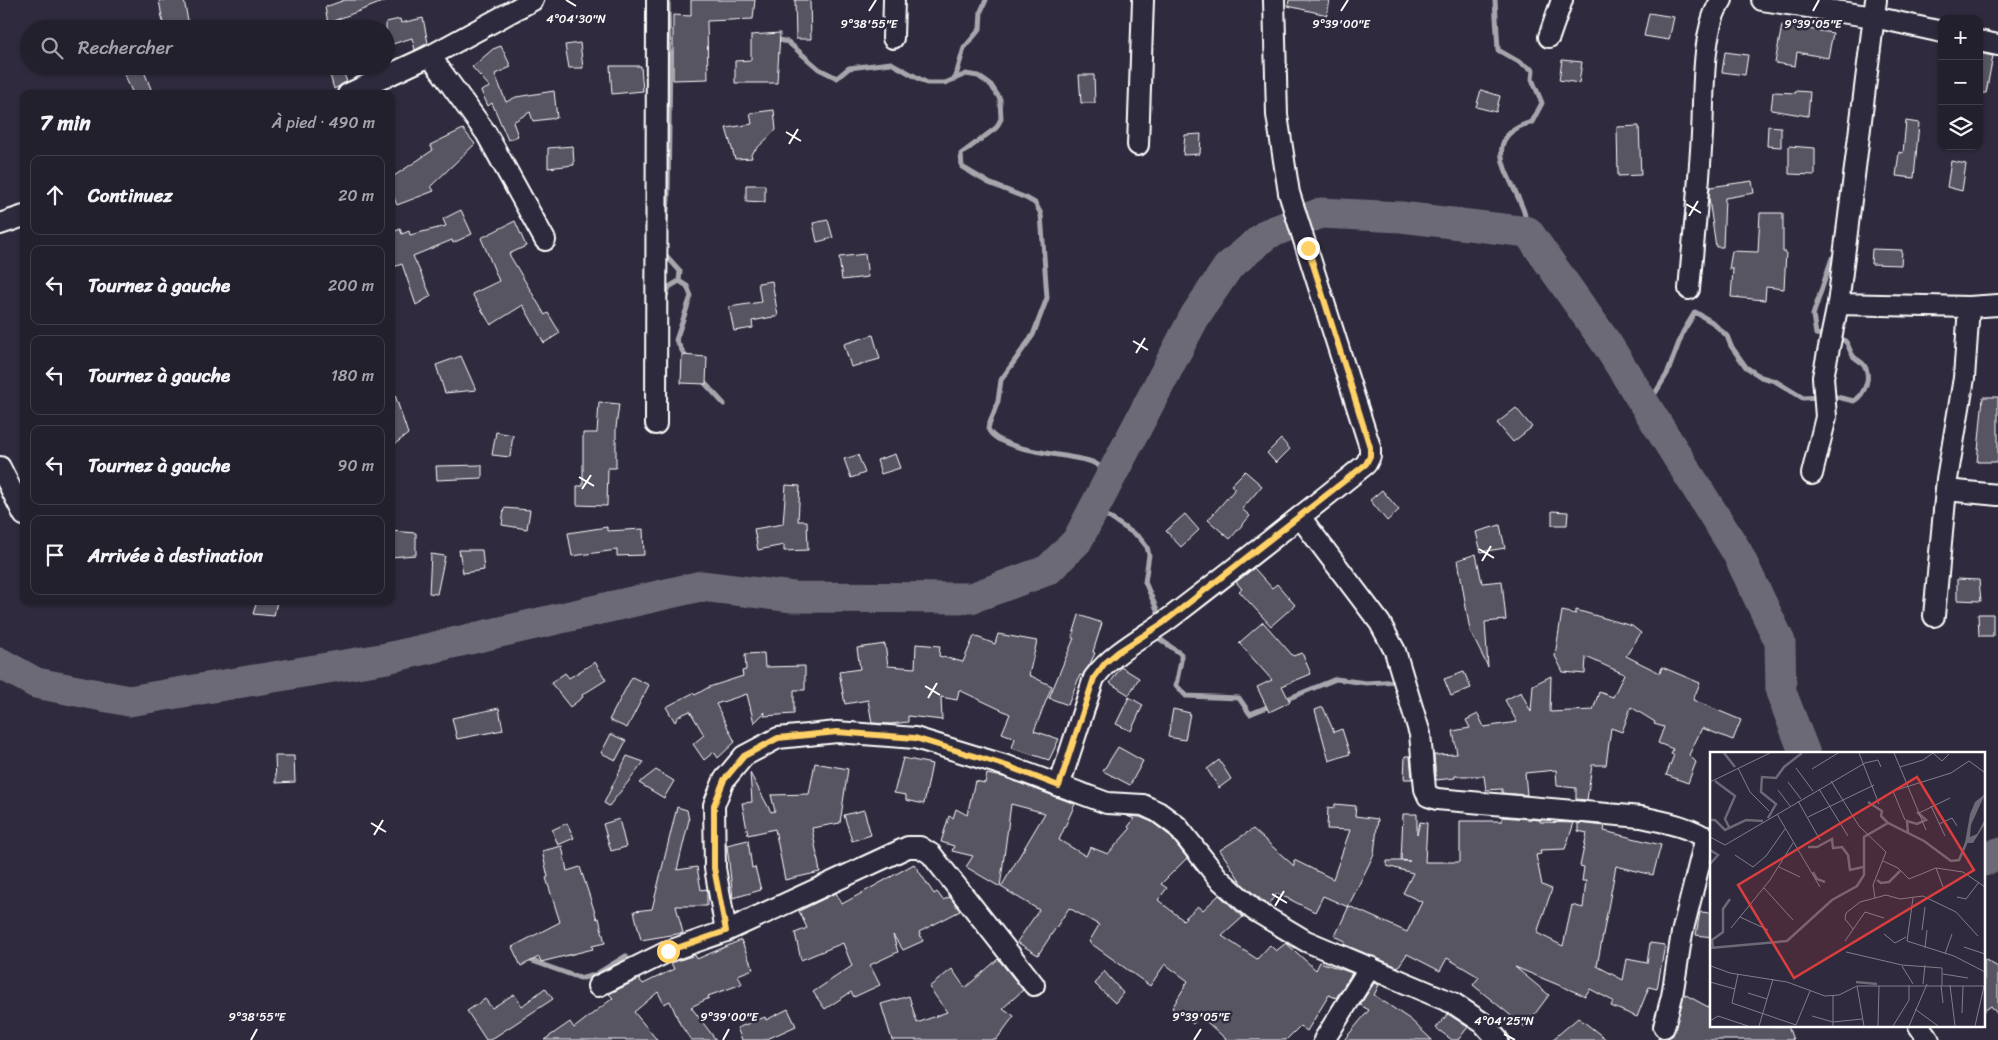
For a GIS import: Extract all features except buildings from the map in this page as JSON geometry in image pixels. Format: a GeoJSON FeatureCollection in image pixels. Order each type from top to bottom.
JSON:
{"type":"FeatureCollection","features":[{"type":"Feature","properties":{"kind":"street"},"geometry":{"type":"LineString","coordinates":[[395,72],[430,56],[533,0]]}},
{"type":"Feature","properties":{"kind":"street"},"geometry":{"type":"LineString","coordinates":[[656,424],[657,0]]}},
{"type":"Feature","properties":{"kind":"street"},"geometry":{"type":"LineString","coordinates":[[893,38],[894,0]]}},
{"type":"Feature","properties":{"kind":"street"},"geometry":{"type":"LineString","coordinates":[[1138,145],[1143,0]]}},
{"type":"Feature","properties":{"kind":"street"},"geometry":{"type":"LineString","coordinates":[[1059,786],[1094,678],[1105,663],[1118,652],[1145,637],[1300,517],[1366,464],[1370,456],[1370,447],[1289,193],[1276,115],[1274,0]]}},
{"type":"Feature","properties":{"kind":"street"},"geometry":{"type":"LineString","coordinates":[[1549,37],[1562,0]]}},
{"type":"Feature","properties":{"kind":"street"},"geometry":{"type":"LineString","coordinates":[[1689,289],[1702,132],[1703,78],[1714,14],[1722,0]]}},
{"type":"Feature","properties":{"kind":"street"},"geometry":{"type":"LineString","coordinates":[[1762,0],[1875,8],[1938,31]]}},
{"type":"Feature","properties":{"kind":"street"},"geometry":{"type":"LineString","coordinates":[[1812,474],[1826,417],[1824,377],[1838,304],[1875,8]]}},
{"type":"Feature","properties":{"kind":"street"},"geometry":{"type":"LineString","coordinates":[[1983,42],[1998,45]]}},
{"type":"Feature","properties":{"kind":"street"},"geometry":{"type":"LineString","coordinates":[[430,56],[486,133],[545,240]]}},
{"type":"Feature","properties":{"kind":"street"},"geometry":{"type":"LineString","coordinates":[[357,90],[389,75]]}},
{"type":"Feature","properties":{"kind":"street"},"geometry":{"type":"LineString","coordinates":[[0,224],[20,217]]}},
{"type":"Feature","properties":{"kind":"street"},"geometry":{"type":"LineString","coordinates":[[1838,304],[1969,307],[1998,305]]}},
{"type":"Feature","properties":{"kind":"street"},"geometry":{"type":"LineString","coordinates":[[1934,616],[1946,490],[1964,378],[1969,307]]}},
{"type":"Feature","properties":{"kind":"street"},"geometry":{"type":"LineString","coordinates":[[0,467],[20,507]]}},
{"type":"Feature","properties":{"kind":"street"},"geometry":{"type":"LineString","coordinates":[[1946,490],[1998,495]]}},
{"type":"Feature","properties":{"kind":"street"},"geometry":{"type":"LineString","coordinates":[[1300,517],[1380,623],[1395,651],[1420,734],[1425,788],[1428,796],[1436,800],[1641,817],[1671,823],[1709,840],[1682,933],[1672,996],[1664,1027]]}},
{"type":"Feature","properties":{"kind":"street"},"geometry":{"type":"LineString","coordinates":[[726,931],[714,868],[714,805],[724,780],[744,756],[778,738],[837,732],[915,738],[1007,766],[1108,803],[1143,805],[1158,812],[1177,826],[1218,878],[1254,910],[1306,941],[1453,1003],[1483,1023],[1498,1040]]}},
{"type":"Feature","properties":{"kind":"street"},"geometry":{"type":"LineString","coordinates":[[598,986],[668,951],[726,931],[908,847],[920,847],[931,854],[1034,985]]}},
{"type":"Feature","properties":{"kind":"street"},"geometry":{"type":"LineString","coordinates":[[1324,1040],[1370,967]]}},
{"type":"Feature","properties":{"kind":"street"},"geometry":{"type":"LineString","coordinates":[[1920,1028],[1929,1040]]}},
{"type":"Feature","properties":{"kind":"waterway"},"geometry":{"type":"LineString","coordinates":[[668,0],[669,49]]}},
{"type":"Feature","properties":{"kind":"waterway"},"geometry":{"type":"LineString","coordinates":[[955,79],[964,48],[980,29],[981,11],[986,0]]}},
{"type":"Feature","properties":{"kind":"waterway"},"geometry":{"type":"LineString","coordinates":[[1495,0],[1498,50],[1533,70],[1532,79],[1542,103],[1532,122],[1515,129],[1506,138],[1502,148],[1502,159],[1524,212],[1528,232]]}},
{"type":"Feature","properties":{"kind":"waterway"},"geometry":{"type":"LineString","coordinates":[[775,39],[788,42],[819,69],[837,78],[849,68],[891,63],[927,83],[945,83],[966,74],[978,76],[991,85],[1000,99],[1001,119],[996,128],[961,154],[962,167],[989,183],[1035,203],[1041,214],[1047,298],[1033,335],[1001,380],[998,401],[988,428],[993,436],[1017,447],[1089,461],[1112,475]]}},
{"type":"Feature","properties":{"kind":"waterway"},"geometry":{"type":"LineString","coordinates":[[666,221],[670,52]]}},
{"type":"Feature","properties":{"kind":"waterway"},"geometry":{"type":"LineString","coordinates":[[0,663],[36,683],[129,701],[387,658],[701,586],[793,597],[971,598],[1048,570],[1077,541],[1195,316],[1228,267],[1267,234],[1321,213],[1401,217],[1528,232],[1607,344],[1737,552],[1780,642],[1781,692],[1804,752]]}},
{"type":"Feature","properties":{"kind":"waterway"},"geometry":{"type":"LineString","coordinates":[[662,251],[680,271],[679,281],[669,287],[665,299]]}},
{"type":"Feature","properties":{"kind":"waterway"},"geometry":{"type":"LineString","coordinates":[[1828,336],[1816,334],[1813,315],[1832,258]]}},
{"type":"Feature","properties":{"kind":"waterway"},"geometry":{"type":"LineString","coordinates":[[679,281],[687,286],[691,296],[676,340],[687,359]]}},
{"type":"Feature","properties":{"kind":"waterway"},"geometry":{"type":"LineString","coordinates":[[1646,408],[1667,374],[1683,332],[1695,312],[1712,322],[1727,336],[1731,346],[1746,367],[1761,377],[1775,381],[1803,398],[1820,397]]}},
{"type":"Feature","properties":{"kind":"waterway"},"geometry":{"type":"LineString","coordinates":[[1828,395],[1854,401],[1864,389],[1867,379],[1866,369],[1862,362],[1854,357],[1847,343],[1836,337]]}},
{"type":"Feature","properties":{"kind":"waterway"},"geometry":{"type":"LineString","coordinates":[[702,380],[724,404]]}},
{"type":"Feature","properties":{"kind":"waterway"},"geometry":{"type":"LineString","coordinates":[[1095,508],[1139,537],[1147,547],[1149,555],[1145,582],[1158,612]]}},
{"type":"Feature","properties":{"kind":"waterway"},"geometry":{"type":"LineString","coordinates":[[1154,635],[1181,654],[1176,685],[1186,696],[1239,698],[1250,714],[1272,705]]}},
{"type":"Feature","properties":{"kind":"waterway"},"geometry":{"type":"LineString","coordinates":[[1282,701],[1336,679],[1366,683],[1399,681]]}},
{"type":"Feature","properties":{"kind":"waterway"},"geometry":{"type":"LineString","coordinates":[[1986,860],[1998,853]]}},
{"type":"Feature","properties":{"kind":"waterway"},"geometry":{"type":"LineString","coordinates":[[583,978],[595,975],[626,956]]}},
{"type":"Feature","properties":{"kind":"waterway"},"geometry":{"type":"LineString","coordinates":[[527,959],[580,978]]}},
{"type":"Feature","properties":{"kind":"route"},"geometry":{"type":"LineString","coordinates":[[668,951],[726,931],[714,868],[714,805],[724,780],[744,756],[778,738],[837,732],[915,738],[1007,766],[1059,786],[1094,678],[1105,663],[1118,652],[1145,637],[1264,546],[1366,464],[1370,456],[1370,447],[1308,248]]}}]}
